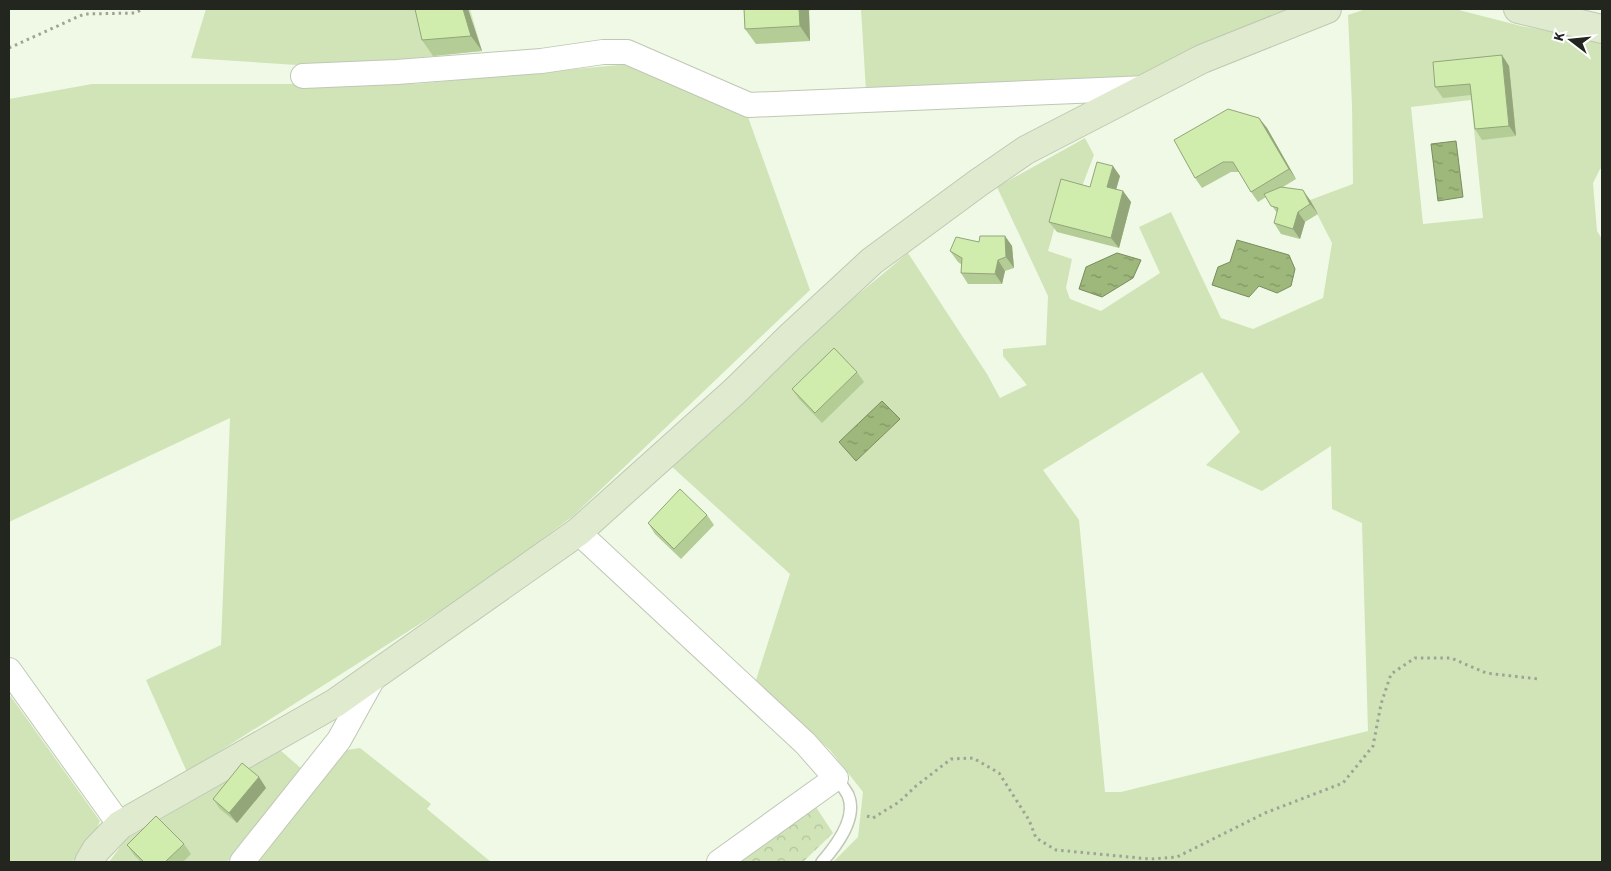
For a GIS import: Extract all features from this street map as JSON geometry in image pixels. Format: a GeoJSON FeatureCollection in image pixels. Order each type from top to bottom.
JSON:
{"type":"FeatureCollection","features":[{"type":"Feature","properties":{"kind":"street"},"geometry":{"type":"LineString","coordinates":[[89,862],[96,850],[120,825],[335,703],[578,532],[734,392],[790,336],[872,261],[978,183],[1026,150],[1202,59],[1327,9]]}},
{"type":"Feature","properties":{"kind":"street"},"geometry":{"type":"LineString","coordinates":[[1518,9],[1602,28]]}},
{"type":"Feature","properties":{"kind":"street"},"geometry":{"type":"LineString","coordinates":[[304,76],[397,72],[541,61],[604,52],[627,52],[750,105],[1146,88]]}},
{"type":"Feature","properties":{"kind":"street"},"geometry":{"type":"LineString","coordinates":[[578,532],[805,743],[836,778],[719,862]]}},
{"type":"Feature","properties":{"kind":"street"},"geometry":{"type":"LineString","coordinates":[[9,670],[120,825]]}},
{"type":"Feature","properties":{"kind":"street"},"geometry":{"type":"LineString","coordinates":[[242,862],[339,740],[375,676]]}},
{"type":"Feature","properties":{"kind":"lane"},"geometry":{"type":"LineString","coordinates":[[822,862],[844,834],[850,810],[848,796],[836,778]]}},
{"type":"Feature","properties":{"kind":"path"},"geometry":{"type":"LineString","coordinates":[[9,48],[84,14],[135,13],[143,9]]}},
{"type":"Feature","properties":{"kind":"path"},"geometry":{"type":"LineString","coordinates":[[850,810],[872,818],[898,802],[951,759],[973,758],[999,773],[1029,820],[1036,838],[1056,850],[1150,859],[1177,857],[1265,813],[1343,783],[1372,746],[1381,704],[1391,674],[1415,658],[1451,658],[1486,673],[1538,679]]}},
{"type":"Feature","properties":{"kind":"green space"},"geometry":{"type":"Polygon","coordinates":[[[206,9],[470,9],[482,51],[394,60],[297,65],[191,58],[206,9]]]}},
{"type":"Feature","properties":{"kind":"green space"},"geometry":{"type":"Polygon","coordinates":[[[861,9],[1300,9],[1142,77],[866,91],[861,9]]]}},
{"type":"Feature","properties":{"kind":"green space"},"geometry":{"type":"Polygon","coordinates":[[[1366,9],[1455,9],[1521,26],[1602,41],[1602,168],[1593,183],[1597,231],[1602,239],[1602,862],[833,862],[858,837],[863,792],[830,750],[755,683],[790,574],[670,465],[826,321],[908,253],[987,374],[1000,398],[1027,385],[1003,356],[1003,349],[1046,345],[1048,296],[997,187],[1085,138],[1094,155],[1081,189],[1066,186],[1048,251],[1072,259],[1066,288],[1070,299],[1101,311],[1160,273],[1139,227],[1171,212],[1221,318],[1253,329],[1323,298],[1332,243],[1310,200],[1353,184],[1348,15],[1366,9]],[[1471,100],[1411,107],[1423,224],[1483,218],[1471,100]],[[1202,372],[1043,470],[1079,520],[1105,792],[1121,792],[1368,731],[1362,523],[1332,509],[1331,446],[1262,491],[1206,465],[1240,432],[1202,372]]]}},
{"type":"Feature","properties":{"kind":"green space"},"geometry":{"type":"Polygon","coordinates":[[[630,64],[748,117],[810,290],[573,516],[481,585],[187,772],[146,680],[221,645],[230,418],[9,522],[9,99],[92,84],[415,84],[630,64]]]}},
{"type":"Feature","properties":{"kind":"green space"},"geometry":{"type":"Polygon","coordinates":[[[9,694],[100,821],[91,841],[72,862],[9,862],[9,694]]]}},
{"type":"Feature","properties":{"kind":"green space"},"geometry":{"type":"Polygon","coordinates":[[[360,748],[431,804],[427,809],[491,862],[252,862],[340,751],[360,748]]]}},
{"type":"Feature","properties":{"kind":"green space"},"geometry":{"type":"Polygon","coordinates":[[[280,750],[303,770],[227,862],[109,862],[126,839],[280,750]]]}},
{"type":"Feature","properties":{"kind":"green space"},"geometry":{"type":"Polygon","coordinates":[[[816,807],[833,833],[803,862],[737,862],[816,807]]]}},
{"type":"Feature","properties":{"kind":"water"},"geometry":{"type":"Polygon","coordinates":[[[1456,141],[1463,197],[1438,201],[1431,144],[1456,141]]]}},
{"type":"Feature","properties":{"kind":"water"},"geometry":{"type":"Polygon","coordinates":[[[1237,240],[1289,255],[1295,269],[1291,286],[1277,293],[1259,286],[1249,297],[1212,285],[1218,267],[1230,262],[1237,240]]]}},
{"type":"Feature","properties":{"kind":"water"},"geometry":{"type":"Polygon","coordinates":[[[1117,253],[1141,260],[1133,278],[1102,297],[1079,289],[1086,267],[1117,253]]]}},
{"type":"Feature","properties":{"kind":"water"},"geometry":{"type":"Polygon","coordinates":[[[882,401],[900,419],[856,461],[839,442],[882,401]]]}},
{"type":"Feature","properties":{"kind":"building"},"geometry":{"type":"Polygon","coordinates":[[[415,9],[463,9],[471,36],[422,40],[415,9]]]}},
{"type":"Feature","properties":{"kind":"building"},"geometry":{"type":"Polygon","coordinates":[[[744,9],[799,9],[800,26],[745,29],[744,9]]]}},
{"type":"Feature","properties":{"kind":"building"},"geometry":{"type":"Polygon","coordinates":[[[1502,55],[1509,126],[1475,129],[1470,84],[1435,87],[1433,62],[1502,55]]]}},
{"type":"Feature","properties":{"kind":"building"},"geometry":{"type":"Polygon","coordinates":[[[1228,109],[1259,118],[1289,169],[1251,192],[1233,162],[1223,162],[1195,178],[1174,140],[1228,109]]]}},
{"type":"Feature","properties":{"kind":"building"},"geometry":{"type":"Polygon","coordinates":[[[1097,162],[1113,166],[1107,187],[1123,191],[1111,238],[1049,222],[1061,179],[1090,187],[1097,162]]]}},
{"type":"Feature","properties":{"kind":"building"},"geometry":{"type":"Polygon","coordinates":[[[1281,187],[1303,190],[1310,204],[1298,212],[1293,229],[1274,223],[1278,208],[1271,206],[1264,194],[1281,187]]]}},
{"type":"Feature","properties":{"kind":"building"},"geometry":{"type":"Polygon","coordinates":[[[980,236],[1005,236],[1006,257],[998,260],[995,274],[961,273],[962,258],[950,251],[956,237],[979,242],[980,236]]]}},
{"type":"Feature","properties":{"kind":"building"},"geometry":{"type":"Polygon","coordinates":[[[834,348],[857,372],[815,413],[792,389],[834,348]]]}},
{"type":"Feature","properties":{"kind":"building"},"geometry":{"type":"Polygon","coordinates":[[[680,489],[707,515],[674,549],[648,523],[680,489]]]}},
{"type":"Feature","properties":{"kind":"building"},"geometry":{"type":"Polygon","coordinates":[[[242,763],[259,777],[229,813],[213,799],[242,763]]]}},
{"type":"Feature","properties":{"kind":"building"},"geometry":{"type":"Polygon","coordinates":[[[156,816],[184,844],[165,862],[144,862],[127,845],[156,816]]]}}]}
